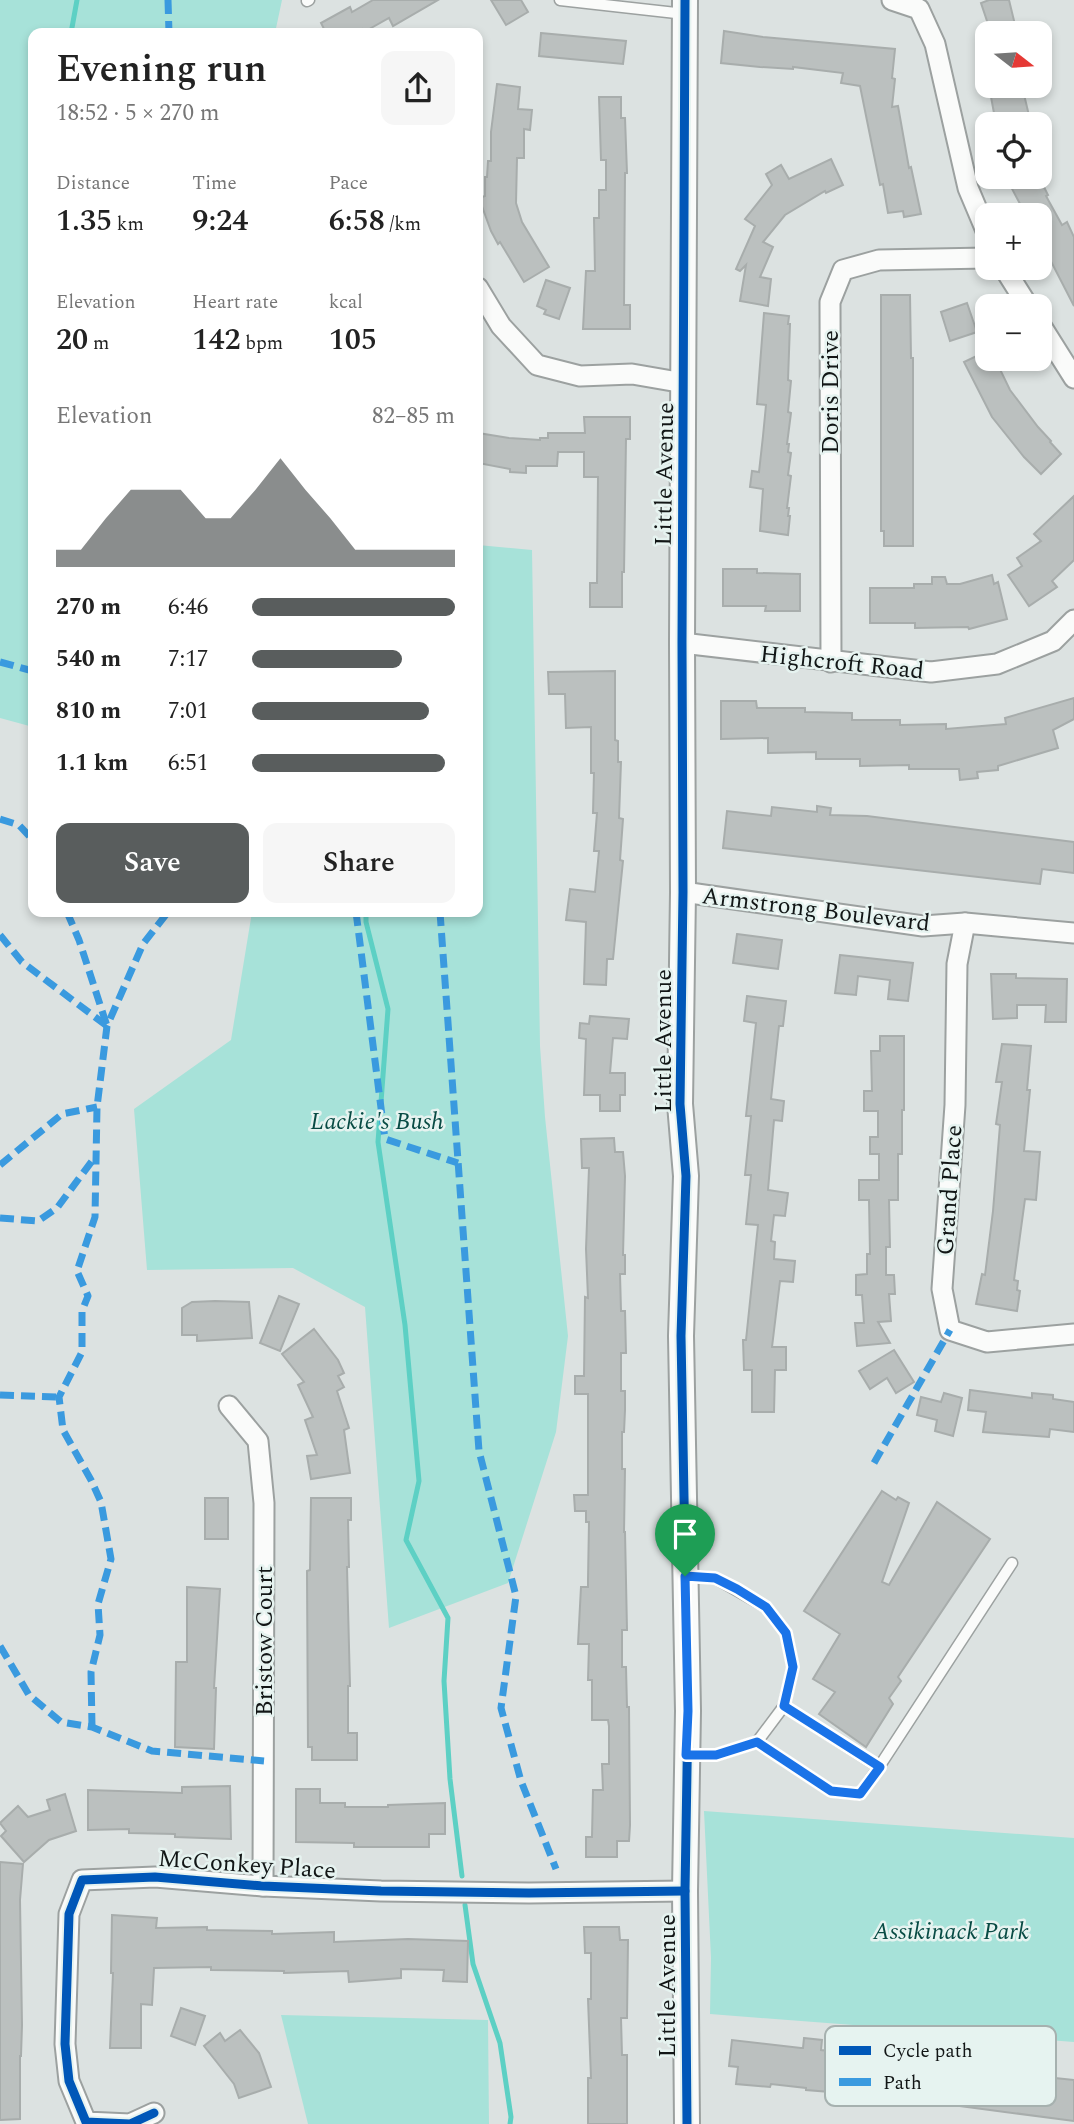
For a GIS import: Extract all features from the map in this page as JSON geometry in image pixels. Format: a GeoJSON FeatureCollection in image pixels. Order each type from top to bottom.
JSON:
{"type":"FeatureCollection","features":[{"type":"Feature","properties":{"kind":"street"},"geometry":{"type":"LineString","coordinates":[[892,0],[919,9],[935,44],[968,188],[975,205]]}},
{"type":"Feature","properties":{"kind":"street","name":"Little Avenue"},"geometry":{"type":"LineString","coordinates":[[686,7],[680,1104],[686,1176],[681,1336],[688,1711],[685,1891],[692,2123]]}},
{"type":"Feature","properties":{"kind":"street","name":"Doris Drive"},"geometry":{"type":"LineString","coordinates":[[831,662],[830,302],[843,270],[879,260],[975,258]]}},
{"type":"Feature","properties":{"kind":"street"},"geometry":{"type":"LineString","coordinates":[[483,296],[501,326],[537,365],[580,376],[632,374],[684,383]]}},
{"type":"Feature","properties":{"kind":"street"},"geometry":{"type":"LineString","coordinates":[[1052,343],[1074,378]]}},
{"type":"Feature","properties":{"kind":"street","name":"Highcroft Road"},"geometry":{"type":"LineString","coordinates":[[682,643],[931,672],[997,664],[1053,641],[1074,620]]}},
{"type":"Feature","properties":{"kind":"street","name":"Armstrong Boulevard"},"geometry":{"type":"LineString","coordinates":[[683,892],[923,926],[965,923],[1074,933]]}},
{"type":"Feature","properties":{"kind":"street","name":"Grand Place"},"geometry":{"type":"LineString","coordinates":[[965,923],[957,964],[955,1105],[942,1289],[950,1330],[987,1342],[1074,1334]]}},
{"type":"Feature","properties":{"kind":"street","name":"Bristow Court"},"geometry":{"type":"LineString","coordinates":[[229,1406],[258,1441],[264,1503],[263,1886]]}},
{"type":"Feature","properties":{"kind":"street","name":"McConkey Place"},"geometry":{"type":"LineString","coordinates":[[153,2113],[130,2124],[86,2122],[69,2081],[65,2044],[69,1914],[82,1880],[155,1877],[263,1886],[529,1893],[685,1891]]}},
{"type":"Feature","properties":{"kind":"lane"},"geometry":{"type":"LineString","coordinates":[[560,0],[686,7]]}},
{"type":"Feature","properties":{"kind":"lane"},"geometry":{"type":"LineString","coordinates":[[757,1742],[831,1791],[860,1794],[1012,1563]]}},
{"type":"Feature","properties":{"kind":"lane"},"geometry":{"type":"LineString","coordinates":[[685,1576],[715,1578],[766,1607],[786,1633],[793,1667],[784,1706],[757,1742],[716,1755],[686,1755]]}},
{"type":"Feature","properties":{"kind":"lane"},"geometry":{"type":"LineString","coordinates":[[784,1706],[880,1767]]}},
{"type":"Feature","properties":{"kind":"green space"},"geometry":{"type":"Polygon","coordinates":[[[0,0],[282,0],[276,28],[28,28],[28,726],[0,718],[0,0]]]}},
{"type":"Feature","properties":{"kind":"green space","name":"Lackie's Bush"},"geometry":{"type":"Polygon","coordinates":[[[483,545],[532,550],[540,1046],[568,1336],[556,1432],[508,1583],[389,1628],[365,1307],[293,1268],[147,1270],[134,1109],[231,1040],[251,917],[483,917],[483,545]]]}},
{"type":"Feature","properties":{"kind":"green space","name":"Assikinack Park"},"geometry":{"type":"Polygon","coordinates":[[[704,1811],[1074,1838],[1074,2042],[1056,2041],[1056,2026],[866,2026],[710,2014],[711,1958],[704,1811]]]}},
{"type":"Feature","properties":{"kind":"green space"},"geometry":{"type":"Polygon","coordinates":[[[281,2015],[488,2020],[489,2124],[308,2124],[281,2015]]]}},
{"type":"Feature","properties":{"kind":"building"},"geometry":{"type":"Polygon","coordinates":[[[373,0],[438,0],[393,26],[389,18],[371,28],[324,28],[321,23],[350,7],[352,12],[373,0]]]}},
{"type":"Feature","properties":{"kind":"building"},"geometry":{"type":"Polygon","coordinates":[[[491,0],[521,0],[528,12],[506,25],[491,0]]]}},
{"type":"Feature","properties":{"kind":"building"},"geometry":{"type":"Polygon","coordinates":[[[989,0],[1009,0],[1014,21],[987,21],[981,3],[989,0]]]}},
{"type":"Feature","properties":{"kind":"building"},"geometry":{"type":"Polygon","coordinates":[[[724,31],[895,49],[892,107],[898,106],[909,168],[911,167],[921,214],[904,217],[903,211],[888,213],[860,86],[841,83],[843,73],[721,63],[724,31]]]}},
{"type":"Feature","properties":{"kind":"building"},"geometry":{"type":"Polygon","coordinates":[[[541,33],[626,41],[623,64],[539,56],[541,33]]]}},
{"type":"Feature","properties":{"kind":"building"},"geometry":{"type":"Polygon","coordinates":[[[497,84],[520,87],[518,109],[532,110],[530,130],[524,129],[524,158],[517,158],[516,203],[522,222],[549,267],[524,282],[500,242],[498,244],[483,209],[485,177],[488,161],[491,161],[491,132],[497,84]]]}},
{"type":"Feature","properties":{"kind":"building"},"geometry":{"type":"Polygon","coordinates":[[[599,97],[621,97],[621,118],[625,118],[627,173],[624,305],[630,305],[630,329],[583,329],[586,271],[595,271],[594,218],[599,218],[599,190],[606,190],[606,160],[601,160],[599,97]]]}},
{"type":"Feature","properties":{"kind":"building"},"geometry":{"type":"Polygon","coordinates":[[[991,98],[1025,98],[1028,112],[994,112],[991,98]]]}},
{"type":"Feature","properties":{"kind":"building"},"geometry":{"type":"Polygon","coordinates":[[[831,159],[843,185],[826,193],[825,191],[785,215],[763,242],[773,247],[760,277],[771,279],[768,306],[740,301],[746,265],[740,271],[736,269],[755,226],[745,219],[772,185],[766,174],[781,165],[789,179],[831,159]]]}},
{"type":"Feature","properties":{"kind":"building"},"geometry":{"type":"Polygon","coordinates":[[[1012,189],[1045,189],[1050,203],[1020,203],[1012,189]]]}},
{"type":"Feature","properties":{"kind":"building"},"geometry":{"type":"Polygon","coordinates":[[[1052,207],[1062,225],[1067,222],[1074,237],[1074,306],[1052,263],[1052,207]]]}},
{"type":"Feature","properties":{"kind":"building"},"geometry":{"type":"Polygon","coordinates":[[[546,280],[570,288],[559,319],[544,314],[546,310],[537,306],[546,280]]]}},
{"type":"Feature","properties":{"kind":"building"},"geometry":{"type":"Polygon","coordinates":[[[881,295],[910,295],[913,358],[913,546],[884,546],[884,531],[881,531],[881,295]]]}},
{"type":"Feature","properties":{"kind":"building"},"geometry":{"type":"Polygon","coordinates":[[[967,303],[975,333],[950,341],[941,312],[967,303]]]}},
{"type":"Feature","properties":{"kind":"building"},"geometry":{"type":"Polygon","coordinates":[[[764,313],[789,316],[790,324],[788,380],[791,381],[788,412],[791,413],[787,444],[788,452],[791,453],[788,475],[791,476],[787,508],[790,516],[788,535],[760,531],[763,489],[750,487],[752,471],[759,472],[766,405],[757,404],[764,313]]]}},
{"type":"Feature","properties":{"kind":"building"},"geometry":{"type":"Polygon","coordinates":[[[975,357],[975,371],[1001,371],[1010,390],[1061,454],[1041,474],[992,417],[964,362],[975,357]]]}},
{"type":"Feature","properties":{"kind":"building"},"geometry":{"type":"Polygon","coordinates":[[[584,417],[630,417],[630,439],[626,439],[622,607],[590,607],[590,583],[597,583],[598,477],[584,477],[584,452],[558,452],[557,466],[526,466],[526,473],[510,472],[510,469],[483,464],[483,434],[540,440],[548,438],[548,433],[585,433],[584,417]]]}},
{"type":"Feature","properties":{"kind":"building"},"geometry":{"type":"Polygon","coordinates":[[[1074,496],[1074,560],[1052,581],[1057,587],[1029,606],[1008,575],[1022,566],[1017,558],[1041,541],[1034,534],[1074,496]]]}},
{"type":"Feature","properties":{"kind":"building"},"geometry":{"type":"Polygon","coordinates":[[[723,569],[757,569],[757,573],[800,574],[800,611],[765,611],[766,606],[723,606],[723,569]]]}},
{"type":"Feature","properties":{"kind":"building"},"geometry":{"type":"Polygon","coordinates":[[[992,575],[994,584],[998,582],[1007,619],[969,629],[915,628],[915,623],[870,623],[870,588],[914,588],[914,584],[932,584],[932,577],[945,577],[947,584],[960,584],[992,575]]]}},
{"type":"Feature","properties":{"kind":"building"},"geometry":{"type":"Polygon","coordinates":[[[615,671],[615,740],[618,741],[618,762],[621,762],[619,818],[623,819],[620,860],[623,861],[613,959],[607,959],[606,985],[584,984],[586,922],[566,920],[570,889],[595,892],[599,851],[594,851],[597,813],[593,813],[591,727],[566,728],[565,694],[549,694],[548,672],[615,671]]]}},
{"type":"Feature","properties":{"kind":"building"},"geometry":{"type":"Polygon","coordinates":[[[1074,698],[1074,719],[1053,730],[1058,748],[998,766],[998,770],[977,772],[978,778],[960,780],[959,769],[909,769],[909,765],[860,766],[860,759],[816,759],[816,752],[768,753],[768,738],[721,739],[721,701],[756,701],[757,708],[805,708],[805,712],[852,713],[852,720],[900,720],[900,725],[946,724],[946,729],[1006,724],[1005,718],[1074,698]]]}},
{"type":"Feature","properties":{"kind":"building"},"geometry":{"type":"Polygon","coordinates":[[[817,806],[831,808],[830,815],[867,816],[1074,842],[1074,873],[1042,869],[1040,884],[723,848],[727,811],[771,816],[772,807],[817,812],[817,806]]]}},
{"type":"Feature","properties":{"kind":"building"},"geometry":{"type":"Polygon","coordinates":[[[737,934],[782,940],[778,969],[733,963],[737,934]]]}},
{"type":"Feature","properties":{"kind":"building"},"geometry":{"type":"Polygon","coordinates":[[[840,955],[913,963],[908,1001],[888,999],[890,980],[858,976],[856,995],[835,993],[840,955]]]}},
{"type":"Feature","properties":{"kind":"building"},"geometry":{"type":"Polygon","coordinates":[[[991,974],[1016,974],[1016,978],[1067,979],[1066,1022],[1045,1022],[1046,1005],[1017,1005],[1017,1018],[993,1019],[991,974]]]}},
{"type":"Feature","properties":{"kind":"building"},"geometry":{"type":"Polygon","coordinates":[[[747,996],[786,1001],[783,1026],[779,1026],[771,1099],[784,1101],[782,1121],[774,1120],[768,1190],[788,1193],[785,1216],[774,1215],[771,1241],[775,1242],[774,1259],[795,1261],[793,1282],[780,1281],[772,1347],[786,1347],[786,1370],[775,1370],[774,1412],[752,1412],[752,1370],[744,1370],[743,1340],[746,1340],[758,1225],[746,1224],[751,1175],[745,1175],[751,1116],[746,1116],[756,1023],[744,1021],[747,996]]]}},
{"type":"Feature","properties":{"kind":"building"},"geometry":{"type":"Polygon","coordinates":[[[590,1016],[629,1019],[627,1039],[613,1038],[610,1073],[625,1073],[625,1095],[620,1095],[620,1111],[600,1111],[600,1095],[584,1095],[586,1039],[579,1038],[580,1023],[589,1024],[590,1016]]]}},
{"type":"Feature","properties":{"kind":"building"},"geometry":{"type":"Polygon","coordinates":[[[880,1036],[904,1036],[902,1154],[898,1154],[898,1200],[889,1200],[890,1247],[886,1247],[886,1275],[894,1275],[895,1294],[889,1294],[891,1321],[878,1322],[890,1343],[857,1346],[855,1323],[864,1323],[862,1295],[856,1295],[856,1275],[867,1274],[867,1254],[870,1254],[869,1200],[859,1200],[859,1180],[879,1180],[879,1154],[870,1154],[870,1137],[878,1137],[878,1111],[864,1111],[864,1091],[872,1091],[871,1051],[880,1051],[880,1036]]]}},
{"type":"Feature","properties":{"kind":"building"},"geometry":{"type":"Polygon","coordinates":[[[1002,1044],[1031,1046],[1024,1151],[1040,1152],[1036,1200],[1025,1199],[1014,1280],[1018,1281],[1017,1290],[1020,1291],[1017,1311],[976,1304],[982,1274],[985,1275],[993,1211],[1000,1125],[996,1124],[1002,1082],[996,1082],[1002,1044]]]}},
{"type":"Feature","properties":{"kind":"building"},"geometry":{"type":"Polygon","coordinates":[[[614,1138],[615,1152],[623,1152],[625,1176],[625,1274],[620,1274],[621,1311],[625,1311],[626,1353],[621,1353],[621,1391],[625,1391],[622,1469],[625,1469],[627,1630],[622,1630],[622,1667],[626,1667],[629,1707],[630,1825],[629,1841],[617,1841],[617,1857],[586,1857],[586,1837],[592,1837],[593,1790],[603,1790],[602,1764],[609,1764],[609,1726],[608,1720],[592,1720],[592,1680],[588,1680],[589,1644],[578,1644],[581,1587],[588,1587],[589,1522],[586,1522],[586,1511],[575,1511],[574,1495],[588,1495],[588,1394],[575,1394],[575,1376],[584,1376],[585,1297],[588,1298],[586,1249],[589,1168],[582,1168],[581,1139],[614,1138]]]}},
{"type":"Feature","properties":{"kind":"building"},"geometry":{"type":"Polygon","coordinates":[[[279,1296],[299,1304],[280,1351],[260,1343],[279,1296]]]}},
{"type":"Feature","properties":{"kind":"building"},"geometry":{"type":"Polygon","coordinates":[[[192,1302],[249,1302],[252,1338],[197,1341],[197,1335],[182,1335],[182,1308],[192,1302]]]}},
{"type":"Feature","properties":{"kind":"building"},"geometry":{"type":"Polygon","coordinates":[[[314,1329],[338,1360],[344,1373],[338,1376],[344,1387],[337,1391],[349,1428],[344,1430],[350,1473],[311,1479],[307,1456],[317,1455],[305,1420],[313,1417],[298,1385],[304,1382],[282,1354],[314,1329]]]}},
{"type":"Feature","properties":{"kind":"building"},"geometry":{"type":"Polygon","coordinates":[[[894,1350],[914,1382],[896,1393],[887,1378],[870,1389],[859,1371],[894,1350]]]}},
{"type":"Feature","properties":{"kind":"building"},"geometry":{"type":"Polygon","coordinates":[[[970,1390],[1032,1398],[1032,1393],[1053,1395],[1053,1399],[1074,1402],[1074,1432],[1050,1429],[1049,1437],[983,1432],[986,1412],[968,1410],[970,1390]]]}},
{"type":"Feature","properties":{"kind":"building"},"geometry":{"type":"Polygon","coordinates":[[[944,1393],[962,1398],[953,1436],[935,1431],[937,1420],[917,1415],[921,1397],[941,1402],[944,1393]]]}},
{"type":"Feature","properties":{"kind":"building"},"geometry":{"type":"Polygon","coordinates":[[[882,1491],[896,1500],[898,1497],[909,1503],[882,1582],[889,1585],[937,1502],[990,1539],[898,1677],[901,1681],[889,1698],[893,1704],[866,1747],[819,1714],[835,1692],[813,1679],[840,1634],[804,1611],[882,1491]]]}},
{"type":"Feature","properties":{"kind":"building"},"geometry":{"type":"Polygon","coordinates":[[[205,1498],[228,1498],[228,1539],[205,1539],[205,1498]]]}},
{"type":"Feature","properties":{"kind":"building"},"geometry":{"type":"Polygon","coordinates":[[[311,1498],[351,1498],[347,1567],[350,1686],[348,1733],[357,1733],[357,1760],[312,1760],[312,1747],[308,1747],[307,1571],[310,1570],[311,1498]]]}},
{"type":"Feature","properties":{"kind":"building"},"geometry":{"type":"Polygon","coordinates":[[[187,1587],[220,1589],[214,1688],[214,1749],[175,1747],[176,1662],[187,1662],[187,1587]]]}},
{"type":"Feature","properties":{"kind":"building"},"geometry":{"type":"Polygon","coordinates":[[[230,1786],[231,1839],[129,1833],[129,1829],[88,1830],[88,1790],[182,1793],[182,1787],[230,1786]]]}},
{"type":"Feature","properties":{"kind":"building"},"geometry":{"type":"Polygon","coordinates":[[[296,1789],[320,1789],[320,1803],[345,1803],[345,1807],[445,1803],[445,1834],[429,1834],[429,1847],[354,1847],[354,1843],[296,1842],[296,1789]]]}},
{"type":"Feature","properties":{"kind":"building"},"geometry":{"type":"Polygon","coordinates":[[[65,1794],[76,1831],[49,1840],[24,1862],[1,1836],[6,1831],[0,1823],[18,1806],[28,1817],[50,1810],[47,1800],[65,1794]]]}},
{"type":"Feature","properties":{"kind":"building"},"geometry":{"type":"Polygon","coordinates":[[[0,1862],[23,1864],[20,1900],[20,2119],[0,2120],[0,1862]]]}},
{"type":"Feature","properties":{"kind":"building"},"geometry":{"type":"Polygon","coordinates":[[[112,1915],[157,1918],[156,1928],[207,1927],[207,1930],[272,1931],[272,1934],[334,1932],[334,1942],[408,1939],[468,1941],[467,1982],[443,1981],[444,1970],[401,1969],[401,1978],[349,1982],[348,1971],[284,1973],[211,1970],[211,1967],[154,1968],[152,2005],[141,2004],[141,2048],[110,2048],[112,1915]]]}},
{"type":"Feature","properties":{"kind":"building"},"geometry":{"type":"Polygon","coordinates":[[[584,1927],[619,1927],[620,1940],[628,1940],[627,2018],[621,2018],[622,2055],[627,2055],[627,2124],[588,2124],[588,2078],[591,2078],[588,1999],[591,1999],[591,1953],[585,1953],[584,1927]]]}},
{"type":"Feature","properties":{"kind":"building"},"geometry":{"type":"Polygon","coordinates":[[[181,2008],[205,2016],[195,2045],[171,2036],[181,2008]]]}},
{"type":"Feature","properties":{"kind":"building"},"geometry":{"type":"Polygon","coordinates":[[[240,2030],[259,2053],[271,2087],[239,2098],[234,2084],[204,2046],[220,2033],[225,2041],[240,2030]]]}},
{"type":"Feature","properties":{"kind":"building"},"geometry":{"type":"Polygon","coordinates":[[[804,2038],[822,2040],[821,2050],[825,2050],[825,2092],[771,2084],[770,2087],[736,2084],[738,2067],[729,2066],[732,2040],[803,2048],[804,2038]]]}},
{"type":"Feature","properties":{"kind":"building"},"geometry":{"type":"Polygon","coordinates":[[[1056,2078],[1074,2080],[1074,2121],[960,2106],[1056,2106],[1056,2078]]]}},
{"type":"Feature","properties":{"kind":"waterway"},"geometry":{"type":"LineString","coordinates":[[72,28],[77,0]]}},
{"type":"Feature","properties":{"kind":"waterway"},"geometry":{"type":"LineString","coordinates":[[366,917],[388,1009],[378,1142],[405,1325],[419,1481],[406,1540],[448,1618],[444,1681],[450,1779],[462,1876]]}},
{"type":"Feature","properties":{"kind":"waterway"},"geometry":{"type":"LineString","coordinates":[[465,1905],[473,1964],[500,2043],[510,2124]]}},
{"type":"Feature","properties":{"kind":"marked path"},"geometry":{"type":"LineString","coordinates":[[168,0],[169,28]]}},
{"type":"Feature","properties":{"kind":"marked path"},"geometry":{"type":"LineString","coordinates":[[0,662],[28,670]]}},
{"type":"Feature","properties":{"kind":"marked path"},"geometry":{"type":"LineString","coordinates":[[0,819],[19,825],[28,835]]}},
{"type":"Feature","properties":{"kind":"marked path"},"geometry":{"type":"LineString","coordinates":[[69,917],[107,1026]]}},
{"type":"Feature","properties":{"kind":"marked path"},"geometry":{"type":"LineString","coordinates":[[92,1727],[91,1672],[100,1635],[98,1604],[111,1559],[101,1502],[63,1430],[59,1397],[82,1352],[82,1311],[88,1296],[77,1271],[95,1217],[97,1107],[107,1026],[143,944],[164,917]]}},
{"type":"Feature","properties":{"kind":"marked path"},"geometry":{"type":"LineString","coordinates":[[357,917],[385,1139],[458,1163]]}},
{"type":"Feature","properties":{"kind":"marked path"},"geometry":{"type":"LineString","coordinates":[[440,917],[479,1451],[516,1596],[501,1708],[521,1781],[556,1869]]}},
{"type":"Feature","properties":{"kind":"marked path"},"geometry":{"type":"LineString","coordinates":[[0,935],[22,962],[107,1026]]}},
{"type":"Feature","properties":{"kind":"marked path"},"geometry":{"type":"LineString","coordinates":[[0,1165],[62,1114],[97,1107]]}},
{"type":"Feature","properties":{"kind":"marked path"},"geometry":{"type":"LineString","coordinates":[[0,1218],[38,1221],[57,1208],[95,1157]]}},
{"type":"Feature","properties":{"kind":"marked path"},"geometry":{"type":"LineString","coordinates":[[874,1463],[950,1330]]}},
{"type":"Feature","properties":{"kind":"marked path"},"geometry":{"type":"LineString","coordinates":[[0,1395],[59,1397]]}},
{"type":"Feature","properties":{"kind":"marked path"},"geometry":{"type":"LineString","coordinates":[[0,1646],[29,1695],[61,1722],[92,1727],[152,1751],[264,1761]]}},
{"type":"Feature","properties":{"kind":"cycle path"},"geometry":{"type":"LineString","coordinates":[[685,0],[680,1104],[686,1176],[681,1336],[688,1711],[685,1891],[687,2124]]}},
{"type":"Feature","properties":{"kind":"cycle path"},"geometry":{"type":"LineString","coordinates":[[154,2113],[130,2124],[86,2122],[69,2081],[65,2044],[69,1914],[82,1880],[155,1877],[263,1886],[381,1891],[685,1891]]}},
{"type":"Feature","properties":{"kind":"route"},"geometry":{"type":"LineString","coordinates":[[685,1576],[715,1578],[766,1607],[786,1633],[793,1667],[784,1706],[880,1767],[860,1794],[831,1791],[757,1742],[716,1755],[686,1755],[688,1711],[685,1576]]}}]}
